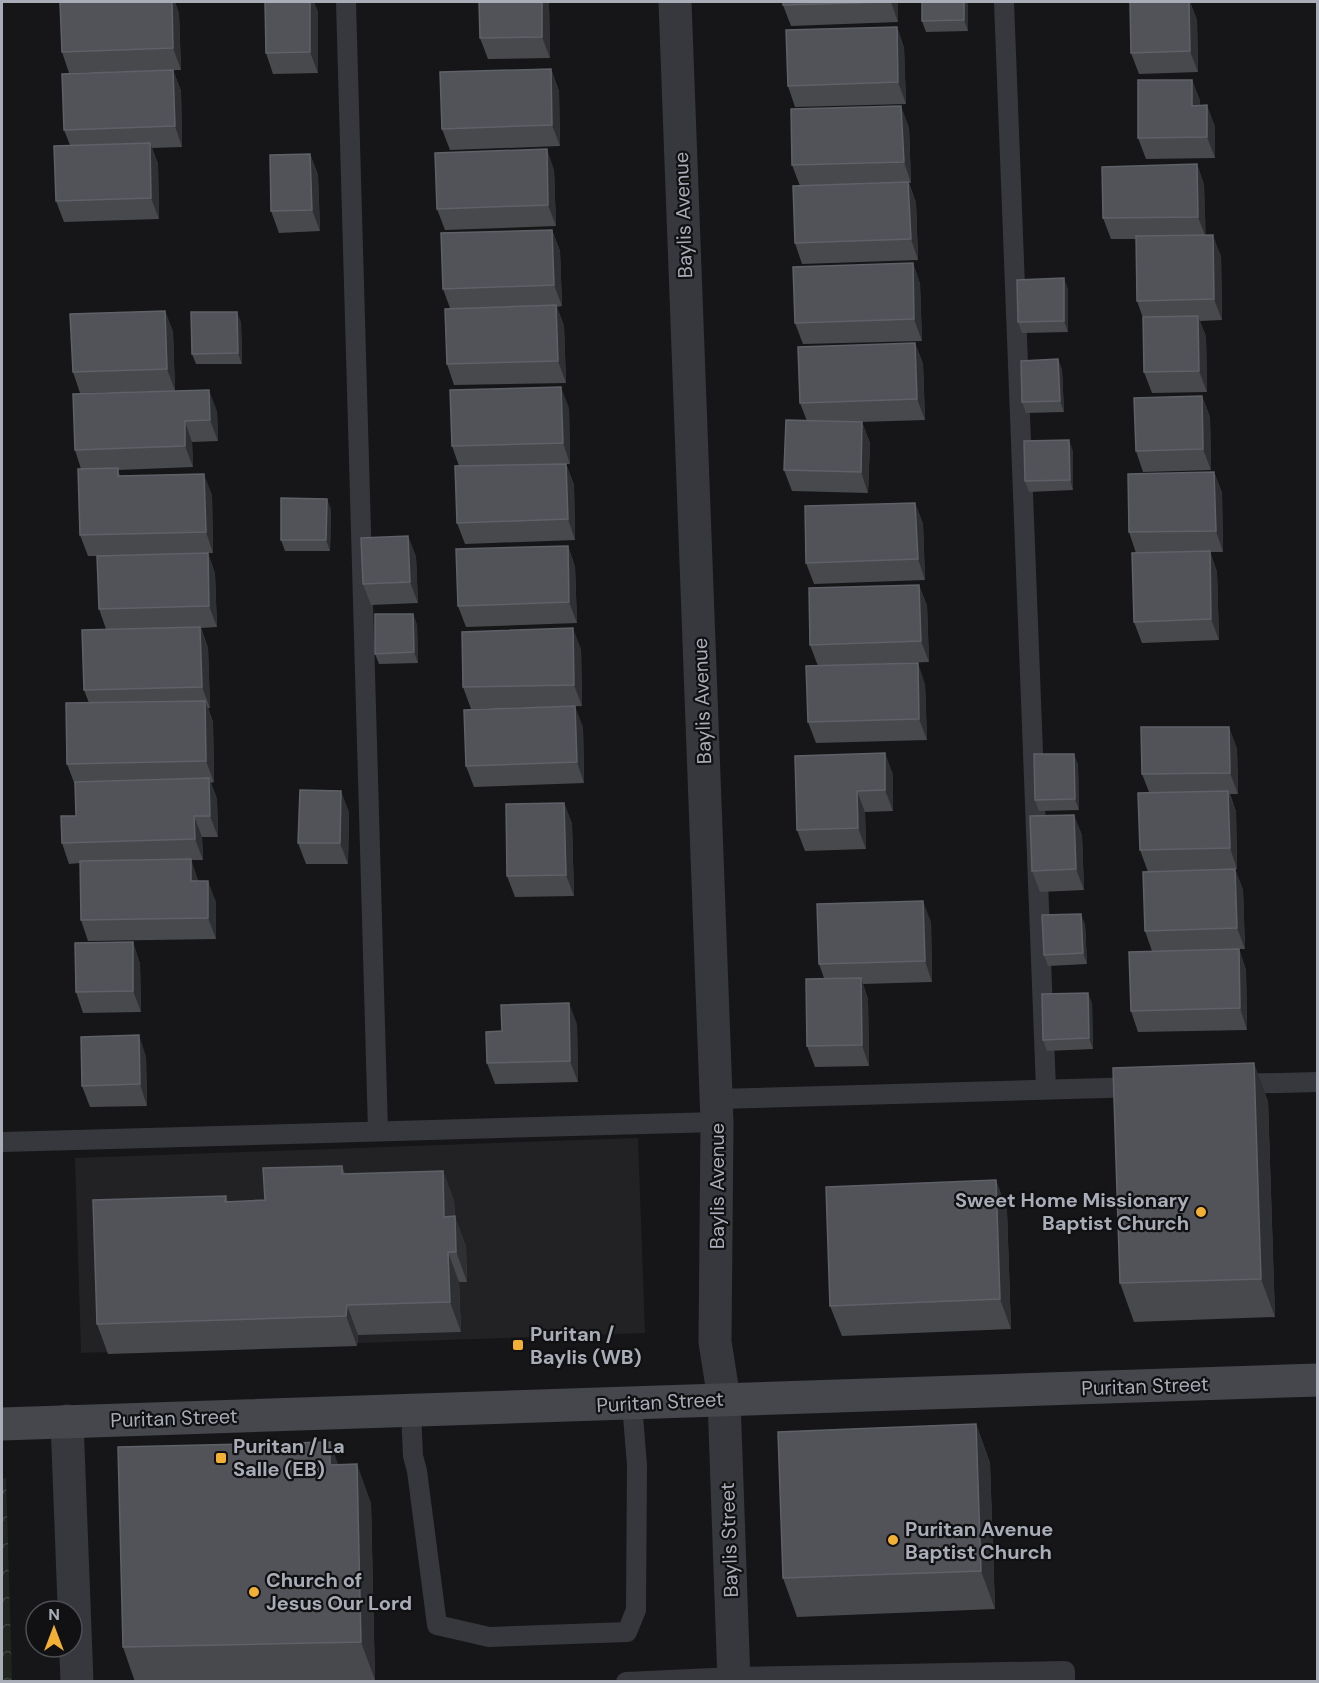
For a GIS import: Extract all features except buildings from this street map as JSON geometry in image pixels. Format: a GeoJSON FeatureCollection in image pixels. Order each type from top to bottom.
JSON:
{"type":"FeatureCollection","features":[{"type":"Feature","properties":{"kind":"street","name":"Baylis Avenue"},"geometry":{"type":"LineString","coordinates":[[675,2],[717,1110],[715,1342],[724,1399]]}},
{"type":"Feature","properties":{"kind":"street","name":"Puritan Street"},"geometry":{"type":"LineString","coordinates":[[2,1424],[1317,1380]]}},
{"type":"Feature","properties":{"kind":"street","name":"Baylis Street"},"geometry":{"type":"LineString","coordinates":[[724,1399],[734,1679]]}},
{"type":"Feature","properties":{"kind":"street"},"geometry":{"type":"LineString","coordinates":[[67,1422],[77,1682]]}},
{"type":"Feature","properties":{"kind":"lane"},"geometry":{"type":"LineString","coordinates":[[346,2],[378,1131]]}},
{"type":"Feature","properties":{"kind":"lane"},"geometry":{"type":"LineString","coordinates":[[1004,2],[1046,1089]]}},
{"type":"Feature","properties":{"kind":"lane"},"geometry":{"type":"LineString","coordinates":[[1211,1085],[1317,1082]]}},
{"type":"Feature","properties":{"kind":"lane"},"geometry":{"type":"LineString","coordinates":[[2,1142],[378,1131],[1046,1089],[1164,1086]]}},
{"type":"Feature","properties":{"kind":"lane"},"geometry":{"type":"LineString","coordinates":[[411,1411],[412,1456],[417,1472],[437,1625],[489,1637],[627,1632],[636,1610],[638,1465],[632,1404]]}},
{"type":"Feature","properties":{"kind":"lane"},"geometry":{"type":"LineString","coordinates":[[626,1682],[1065,1671],[1065,1682]]}},
{"type":"Feature","properties":{"kind":"shaded area"},"geometry":{"type":"Polygon","coordinates":[[[638,1138],[645,1333],[81,1353],[75,1158],[638,1138]]]}},
{"type":"Feature","properties":{"kind":"green space"},"geometry":{"type":"Polygon","coordinates":[[[2,1478],[6,1478],[12,1681],[2,1681],[2,1478]]]}},
{"type":"Feature","properties":{"kind":"place","name":"Sweet Home Missionary Baptist Church"},"geometry":{"type":"Point","coordinates":[1201,1212]}},
{"type":"Feature","properties":{"kind":"place","name":"Puritan / Baylis (WB)"},"geometry":{"type":"Point","coordinates":[518,1345]}},
{"type":"Feature","properties":{"kind":"place","name":"Puritan / La Salle (EB)"},"geometry":{"type":"Point","coordinates":[221,1458]}},
{"type":"Feature","properties":{"kind":"place","name":"Puritan Avenue Baptist Church"},"geometry":{"type":"Point","coordinates":[893,1540]}},
{"type":"Feature","properties":{"kind":"place","name":"Church of Jesus Our Lord"},"geometry":{"type":"Point","coordinates":[254,1592]}}]}
